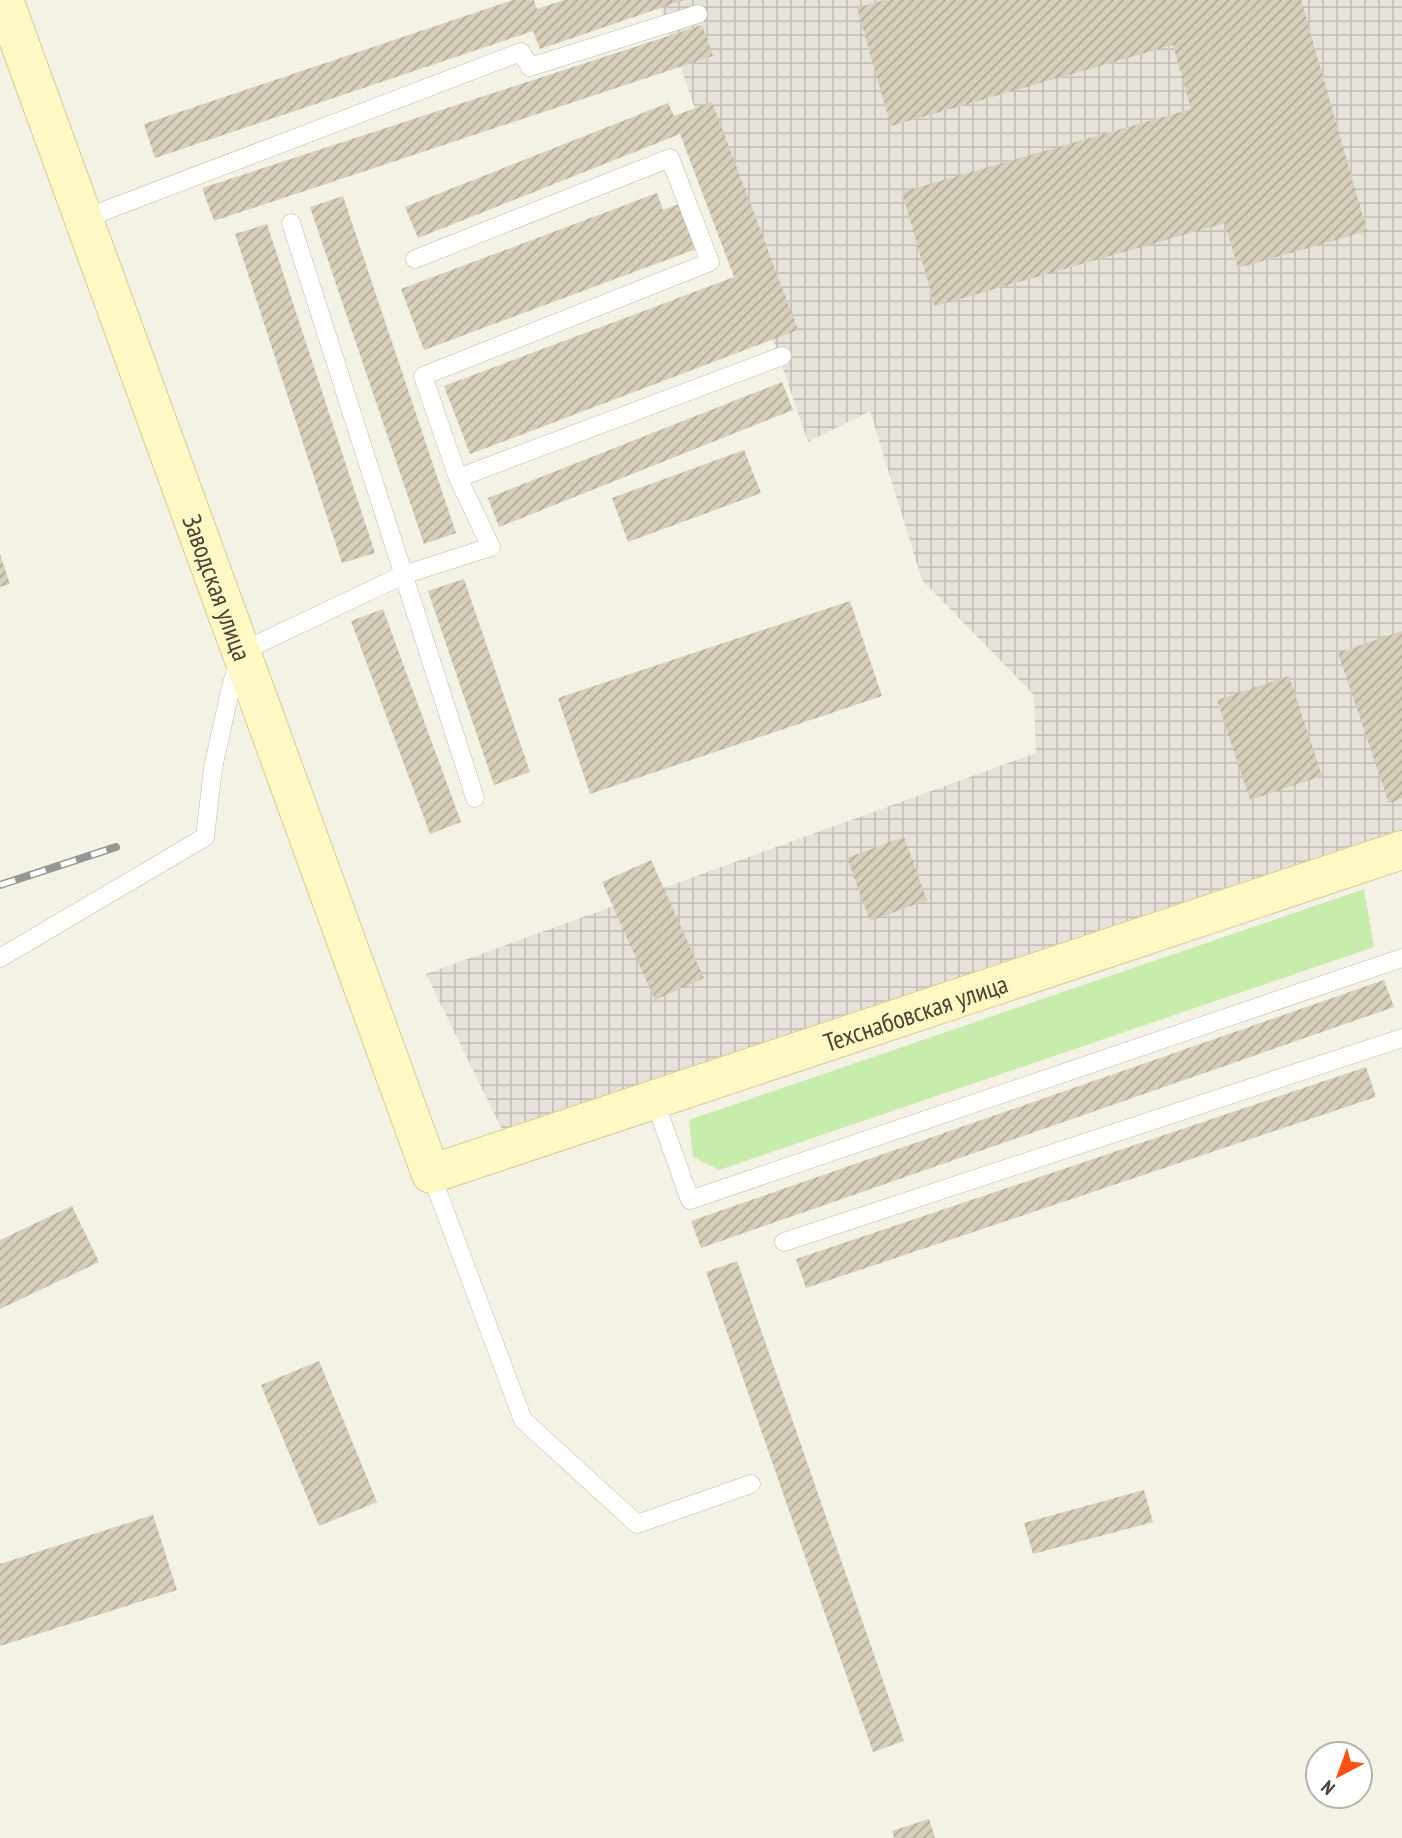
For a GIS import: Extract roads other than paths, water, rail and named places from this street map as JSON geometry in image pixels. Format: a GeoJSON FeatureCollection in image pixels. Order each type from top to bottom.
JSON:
{"type":"FeatureCollection","features":[{"type":"Feature","properties":{"kind":"street","name":"Заводская улица"},"geometry":{"type":"LineString","coordinates":[[4,0],[431,1174]]}},
{"type":"Feature","properties":{"kind":"street","name":"Техснабовская улица"},"geometry":{"type":"LineString","coordinates":[[431,1174],[1402,850]]}},
{"type":"Feature","properties":{"kind":"lane"},"geometry":{"type":"LineString","coordinates":[[83,219],[521,52],[530,67],[698,13]]}},
{"type":"Feature","properties":{"kind":"lane"},"geometry":{"type":"LineString","coordinates":[[0,958],[205,837],[214,768],[241,652],[403,575],[491,547],[458,478],[423,376],[710,262],[670,158],[415,259]]}},
{"type":"Feature","properties":{"kind":"lane"},"geometry":{"type":"LineString","coordinates":[[291,223],[475,798]]}},
{"type":"Feature","properties":{"kind":"lane"},"geometry":{"type":"LineString","coordinates":[[458,478],[782,356]]}},
{"type":"Feature","properties":{"kind":"lane"},"geometry":{"type":"LineString","coordinates":[[654,1099],[690,1200],[1402,958]]}},
{"type":"Feature","properties":{"kind":"lane"},"geometry":{"type":"LineString","coordinates":[[784,1242],[1402,1038]]}},
{"type":"Feature","properties":{"kind":"lane"},"geometry":{"type":"LineString","coordinates":[[431,1174],[523,1420],[637,1524],[751,1483]]}},
{"type":"Feature","properties":{"kind":"railway"},"geometry":{"type":"LineString","coordinates":[[0,885],[116,847]]}}]}
